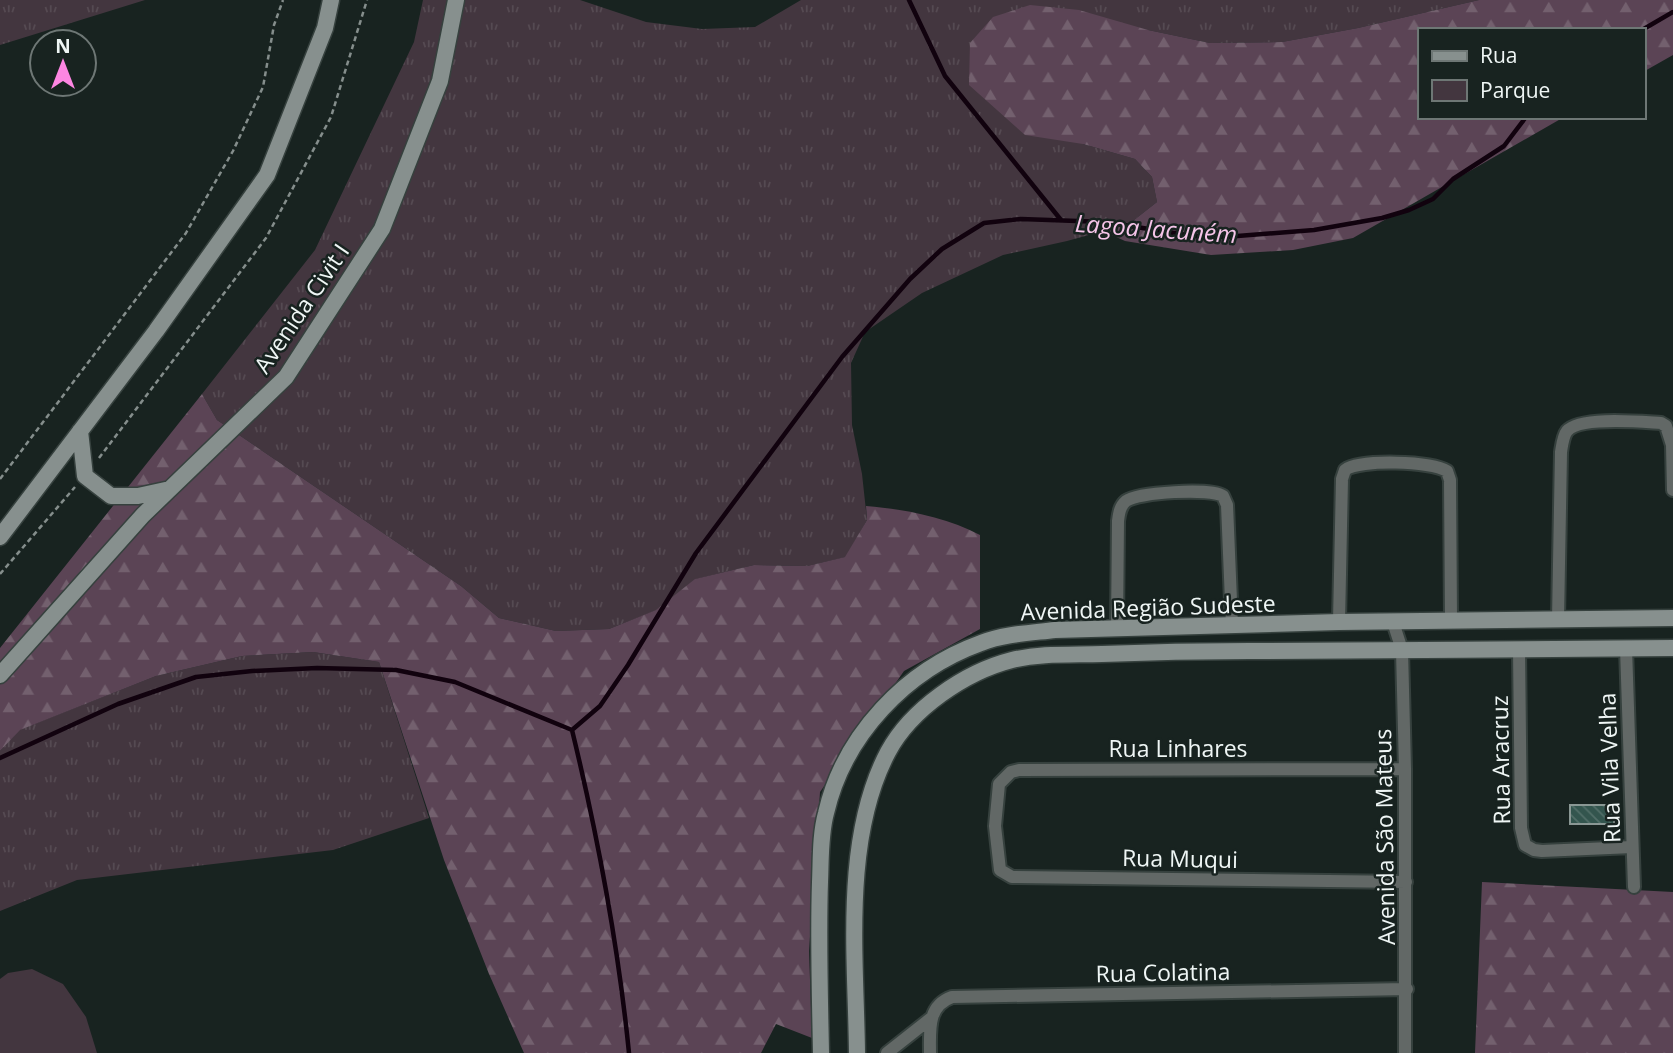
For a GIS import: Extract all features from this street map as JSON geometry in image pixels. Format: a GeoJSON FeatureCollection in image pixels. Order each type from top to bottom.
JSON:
{"type":"FeatureCollection","features":[{"type":"Feature","properties":{"kind":"street"},"geometry":{"type":"LineString","coordinates":[[0,537],[156,331],[267,175],[325,28],[331,0]]}},
{"type":"Feature","properties":{"kind":"street","name":"Avenida Civit I"},"geometry":{"type":"LineString","coordinates":[[0,675],[143,515],[286,377],[382,229],[440,81],[456,0]]}},
{"type":"Feature","properties":{"kind":"street"},"geometry":{"type":"LineString","coordinates":[[1558,620],[1561,452],[1567,431],[1574,426],[1612,420],[1661,423],[1666,426],[1672,444],[1673,490]]}},
{"type":"Feature","properties":{"kind":"street"},"geometry":{"type":"LineString","coordinates":[[80,431],[85,476],[111,496],[138,496],[171,488]]}},
{"type":"Feature","properties":{"kind":"street"},"geometry":{"type":"LineString","coordinates":[[1339,622],[1343,474],[1353,466],[1391,464],[1431,465],[1444,469],[1449,474],[1451,620]]}},
{"type":"Feature","properties":{"kind":"street"},"geometry":{"type":"LineString","coordinates":[[1118,627],[1120,510],[1123,504],[1133,498],[1215,492],[1226,500],[1231,625]]}},
{"type":"Feature","properties":{"kind":"street","name":"Avenida Região Sudeste"},"geometry":{"type":"LineString","coordinates":[[821,1053],[819,909],[825,815],[846,761],[870,724],[890,699],[942,659],[983,642],[1012,635],[1118,627],[1673,618]]}},
{"type":"Feature","properties":{"kind":"street","name":"Avenida São Mateus"},"geometry":{"type":"LineString","coordinates":[[1393,622],[1402,650],[1407,989],[1405,1053]]}},
{"type":"Feature","properties":{"kind":"street"},"geometry":{"type":"LineString","coordinates":[[1209,651],[1210,625]]}},
{"type":"Feature","properties":{"kind":"street","name":"Rua Vila Velha"},"geometry":{"type":"LineString","coordinates":[[1626,648],[1634,887]]}},
{"type":"Feature","properties":{"kind":"street","name":"Avenida Região Sudeste"},"geometry":{"type":"LineString","coordinates":[[858,1053],[856,919],[863,826],[869,800],[889,750],[906,726],[933,701],[984,671],[1012,660],[1048,655],[1209,651],[1673,648]]}},
{"type":"Feature","properties":{"kind":"street","name":"Rua Aracruz"},"geometry":{"type":"LineString","coordinates":[[1519,649],[1521,828],[1525,845],[1542,851],[1632,847]]}},
{"type":"Feature","properties":{"kind":"street","name":"Rua Linhares"},"geometry":{"type":"LineString","coordinates":[[995,826],[999,784],[1011,772],[1019,770],[1405,769]]}},
{"type":"Feature","properties":{"kind":"street","name":"Rua Muqui"},"geometry":{"type":"LineString","coordinates":[[995,826],[1000,870],[1012,877],[1406,882]]}},
{"type":"Feature","properties":{"kind":"street","name":"Rua Colatina"},"geometry":{"type":"LineString","coordinates":[[887,1053],[930,1019],[943,1000],[966,995],[1407,989]]}},
{"type":"Feature","properties":{"kind":"street"},"geometry":{"type":"LineString","coordinates":[[930,1019],[930,1053]]}},
{"type":"Feature","properties":{"kind":"path"},"geometry":{"type":"LineString","coordinates":[[0,479],[186,233],[233,151],[263,88],[274,26],[283,0]]}},
{"type":"Feature","properties":{"kind":"path"},"geometry":{"type":"LineString","coordinates":[[0,574],[85,476],[266,238],[331,117],[367,0]]}},
{"type":"Feature","properties":{"kind":"green space"},"geometry":{"type":"Polygon","coordinates":[[[0,0],[145,0],[55,28],[28,28],[28,36],[0,45],[0,0]]]}},
{"type":"Feature","properties":{"kind":"green space"},"geometry":{"type":"Polygon","coordinates":[[[423,0],[580,0],[646,22],[702,29],[755,27],[801,0],[1479,0],[1358,28],[1282,42],[1210,43],[1148,30],[1083,144],[1135,159],[1152,177],[1157,202],[1129,224],[1003,255],[922,293],[865,332],[851,363],[852,425],[862,474],[867,520],[846,557],[807,566],[754,565],[696,579],[657,610],[609,629],[556,631],[499,618],[461,586],[217,420],[202,394],[315,250],[414,42],[423,0]]]}},
{"type":"Feature","properties":{"kind":"green space"},"geometry":{"type":"Polygon","coordinates":[[[1479,0],[1673,0],[1673,55],[1645,71],[1645,28],[1418,28],[1418,119],[1561,119],[1353,238],[1293,250],[1211,255],[1125,241],[1103,231],[1129,224],[1157,202],[1152,177],[1135,159],[1083,144],[1025,135],[969,85],[970,43],[993,17],[1030,5],[1079,10],[1148,30],[1210,43],[1282,42],[1358,28],[1479,0]]]}},
{"type":"Feature","properties":{"kind":"green space"},"geometry":{"type":"Polygon","coordinates":[[[202,394],[217,420],[461,586],[499,618],[556,631],[609,629],[656,610],[695,579],[754,565],[807,566],[845,557],[867,520],[866,506],[925,515],[980,535],[980,629],[904,671],[820,792],[809,951],[812,1038],[776,1024],[761,1053],[524,1053],[444,860],[379,662],[313,652],[242,656],[156,676],[20,730],[0,751],[0,648],[202,394]]]}},
{"type":"Feature","properties":{"kind":"green space"},"geometry":{"type":"Polygon","coordinates":[[[313,652],[379,662],[429,818],[333,850],[77,880],[0,911],[0,751],[19,730],[156,676],[242,656],[313,652]]]}},
{"type":"Feature","properties":{"kind":"green space"},"geometry":{"type":"Polygon","coordinates":[[[1482,882],[1673,892],[1673,1053],[1475,1053],[1482,882]]]}},
{"type":"Feature","properties":{"kind":"green space"},"geometry":{"type":"Polygon","coordinates":[[[32,969],[63,984],[86,1017],[97,1053],[0,1053],[0,979],[8,973],[32,969]]]}},
{"type":"Feature","properties":{"kind":"building"},"geometry":{"type":"Polygon","coordinates":[[[1570,805],[1614,805],[1614,824],[1570,824],[1570,805]]]}},
{"type":"Feature","properties":{"kind":"waterway","name":"Lagoa Jacuném"},"geometry":{"type":"LineString","coordinates":[[909,0],[945,76],[1061,220]]}},
{"type":"Feature","properties":{"kind":"waterway","name":"Lagoa Jacuném"},"geometry":{"type":"LineString","coordinates":[[1645,28],[1673,12]]}},
{"type":"Feature","properties":{"kind":"waterway"},"geometry":{"type":"LineString","coordinates":[[572,730],[600,706],[696,553],[842,357],[910,279],[942,249],[984,223],[1021,219],[1105,222],[1193,236],[1225,237],[1314,230],[1382,218],[1433,199],[1453,179],[1504,146],[1524,119]]}},
{"type":"Feature","properties":{"kind":"waterway"},"geometry":{"type":"LineString","coordinates":[[0,758],[118,704],[196,677],[252,671],[317,668],[396,670],[455,682],[572,730]]}},
{"type":"Feature","properties":{"kind":"waterway"},"geometry":{"type":"LineString","coordinates":[[572,730],[606,891],[629,1053]]}}]}
